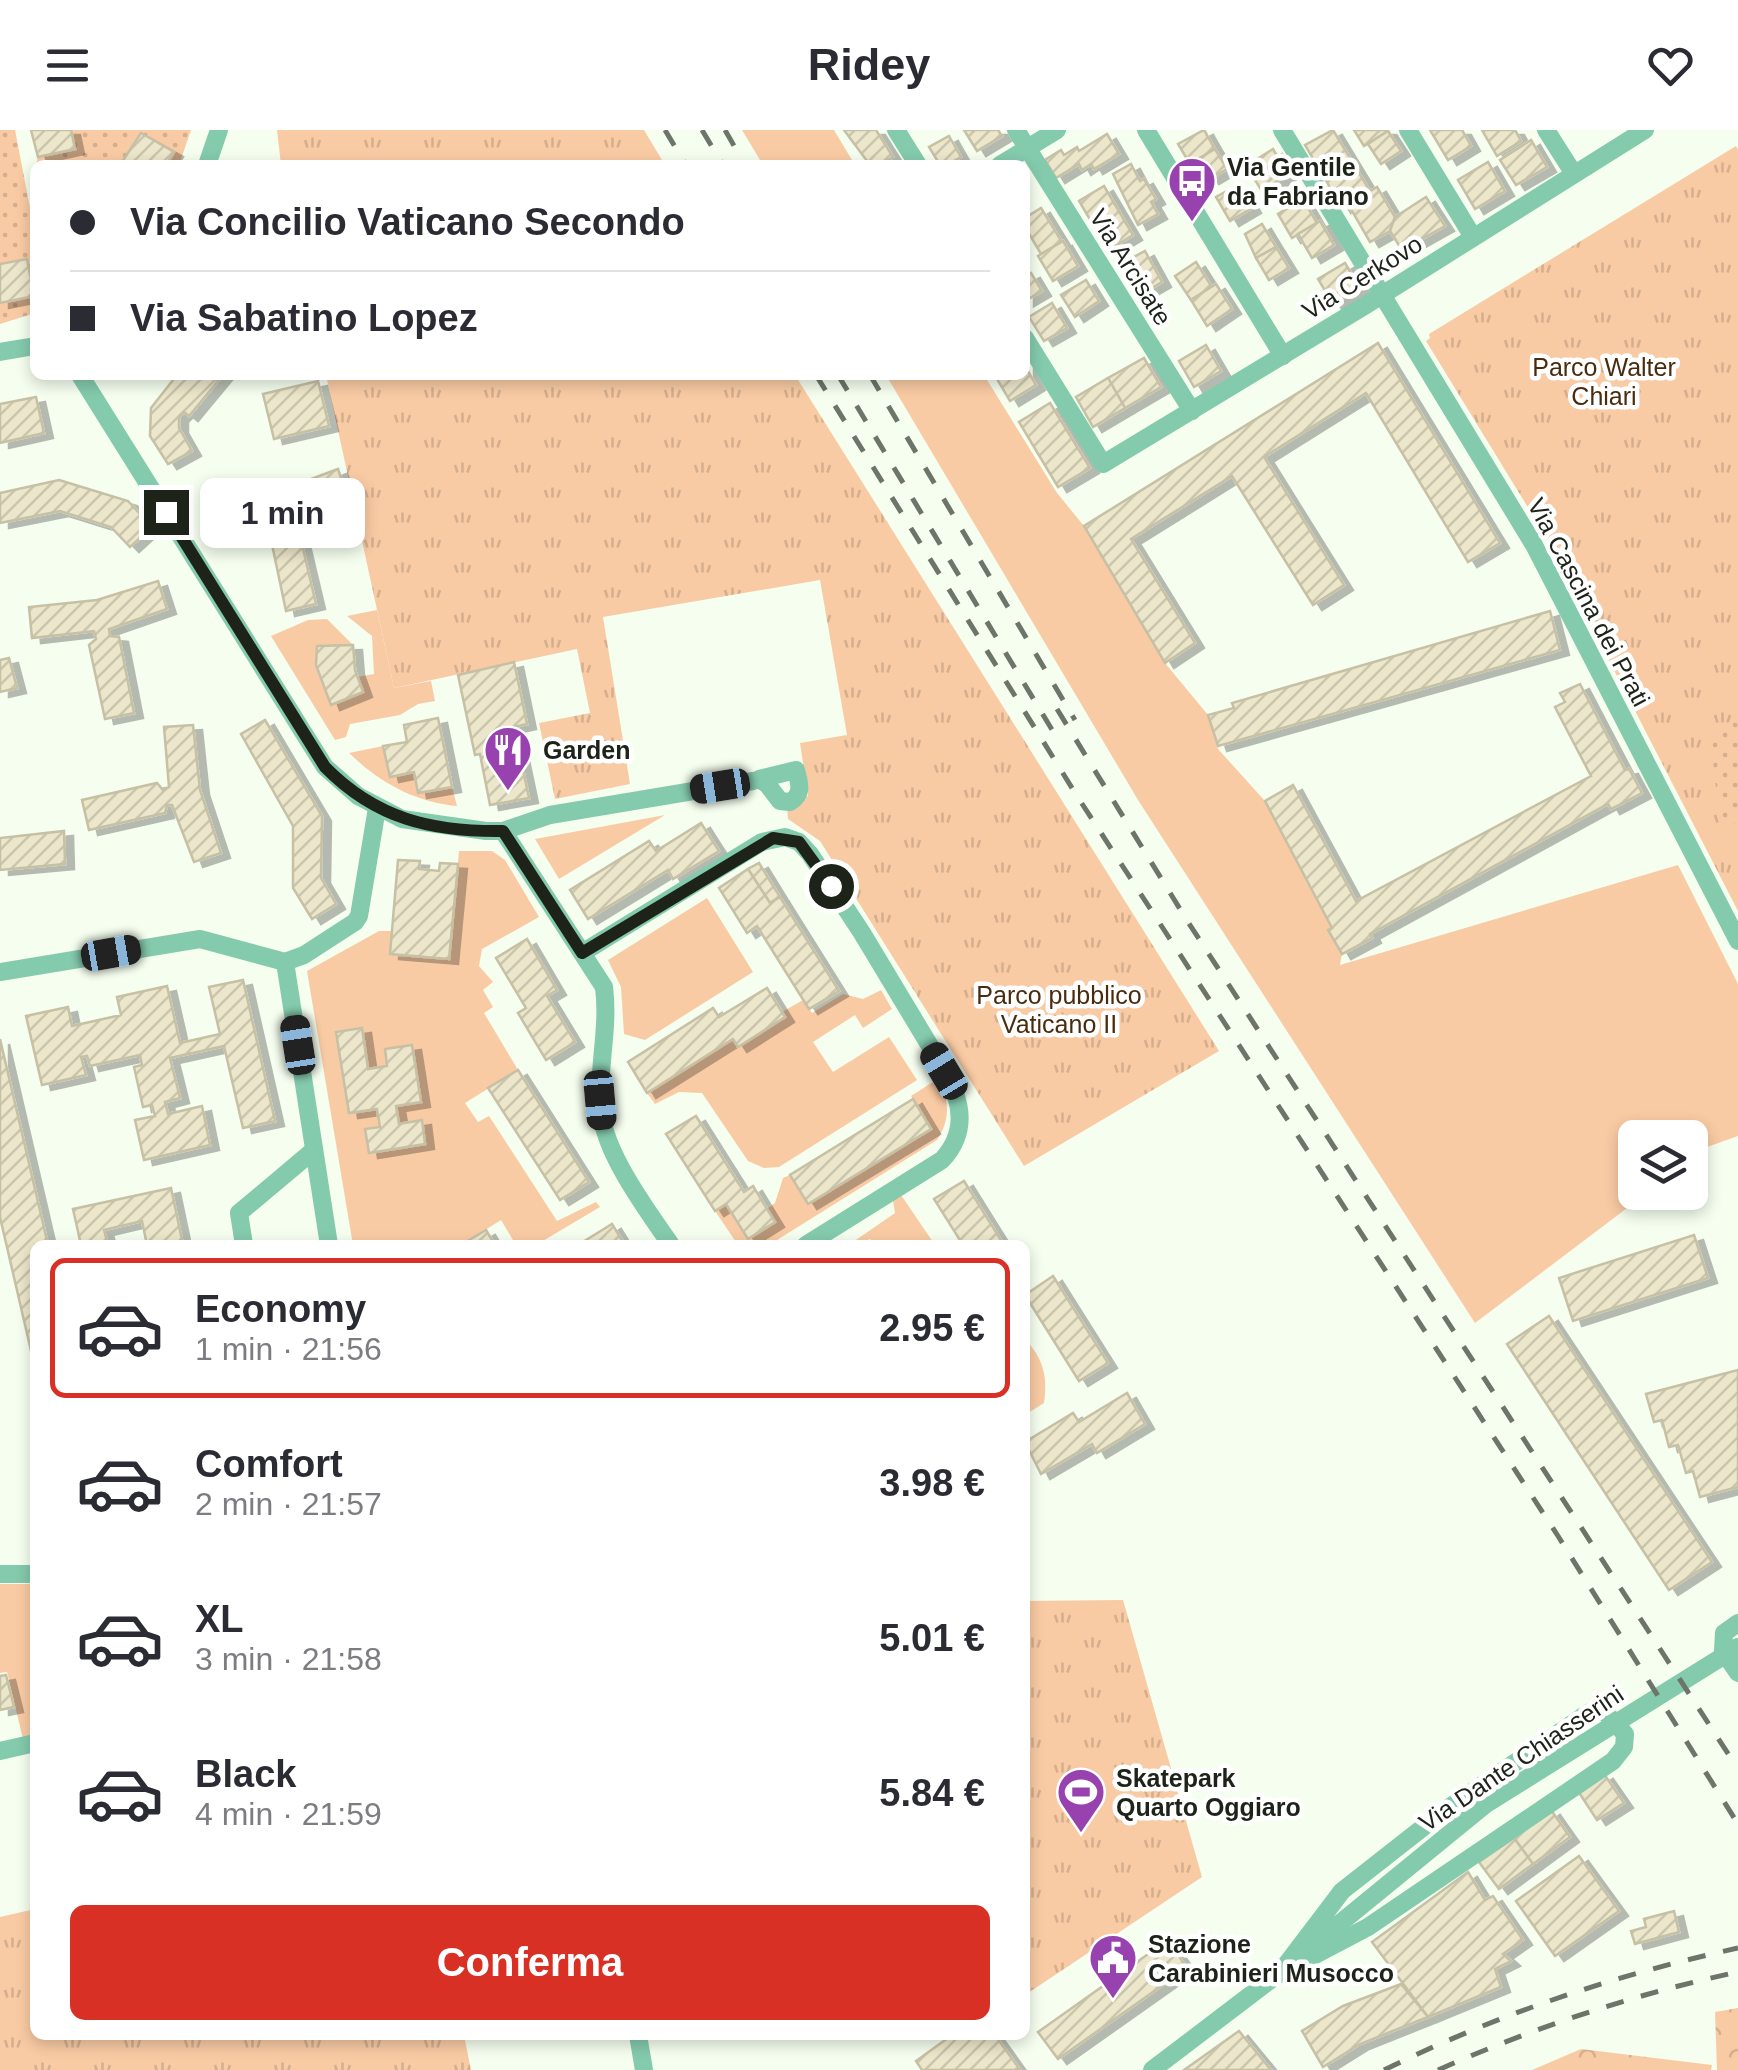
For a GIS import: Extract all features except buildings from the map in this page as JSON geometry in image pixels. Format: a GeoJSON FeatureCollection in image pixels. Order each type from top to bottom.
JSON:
{"type":"FeatureCollection","features":[{"type":"Feature","properties":{"kind":"street"},"geometry":{"type":"LineString","coordinates":[[209,160],[219,130]]}},
{"type":"Feature","properties":{"kind":"street"},"geometry":{"type":"LineString","coordinates":[[896,130],[915,160]]}},
{"type":"Feature","properties":{"kind":"street","name":"Via Arcisate"},"geometry":{"type":"LineString","coordinates":[[1016,130],[1192,412]]}},
{"type":"Feature","properties":{"kind":"street"},"geometry":{"type":"LineString","coordinates":[[1008,160],[1057,130]]}},
{"type":"Feature","properties":{"kind":"street"},"geometry":{"type":"LineString","coordinates":[[1146,130],[1283,356]]}},
{"type":"Feature","properties":{"kind":"street","name":"Via Cascina dei Prati"},"geometry":{"type":"LineString","coordinates":[[1282,130],[1534,545],[1738,941]]}},
{"type":"Feature","properties":{"kind":"street"},"geometry":{"type":"LineString","coordinates":[[1408,130],[1473,237]]}},
{"type":"Feature","properties":{"kind":"street"},"geometry":{"type":"LineString","coordinates":[[1546,130],[1574,174]]}},
{"type":"Feature","properties":{"kind":"street","name":"Via Cerkovo"},"geometry":{"type":"LineString","coordinates":[[1030,346],[1103,464],[1646,130]]}},
{"type":"Feature","properties":{"kind":"street"},"geometry":{"type":"LineString","coordinates":[[0,352],[30,347]]}},
{"type":"Feature","properties":{"kind":"street"},"geometry":{"type":"LineString","coordinates":[[83,380],[325,767],[377,808],[402,820],[428,825],[503,831],[550,815],[756,780]]}},
{"type":"Feature","properties":{"kind":"street"},"geometry":{"type":"LineString","coordinates":[[0,972],[200,938],[284,962],[316,947],[359,916],[377,808]]}},
{"type":"Feature","properties":{"kind":"street"},"geometry":{"type":"LineString","coordinates":[[503,831],[604,986],[607,1010],[602,1122],[621,1164],[668,1240]]}},
{"type":"Feature","properties":{"kind":"street"},"geometry":{"type":"LineString","coordinates":[[582,953],[762,842],[786,838],[799,842],[810,854],[934,1054],[954,1088],[961,1110],[954,1146],[942,1160],[814,1240]]}},
{"type":"Feature","properties":{"kind":"street"},"geometry":{"type":"LineString","coordinates":[[284,962],[328,1240]]}},
{"type":"Feature","properties":{"kind":"street"},"geometry":{"type":"LineString","coordinates":[[243,1240],[238,1212],[314,1150]]}},
{"type":"Feature","properties":{"kind":"street"},"geometry":{"type":"LineString","coordinates":[[1,1571],[30,1574]]}},
{"type":"Feature","properties":{"kind":"street"},"geometry":{"type":"LineString","coordinates":[[1738,1622],[1724,1632],[1723,1651],[1738,1673]]}},
{"type":"Feature","properties":{"kind":"street","name":"Via Dante Chiasserini"},"geometry":{"type":"LineString","coordinates":[[1152,2070],[1279,1974],[1486,1804],[1738,1647]]}},
{"type":"Feature","properties":{"kind":"street"},"geometry":{"type":"LineString","coordinates":[[1602,1709],[1625,1734],[1624,1747],[1614,1761],[1368,1926],[1279,1974],[1342,1890],[1444,1811],[1588,1713],[1602,1709]]}},
{"type":"Feature","properties":{"kind":"street"},"geometry":{"type":"LineString","coordinates":[[0,1751],[30,1744]]}},
{"type":"Feature","properties":{"kind":"street"},"geometry":{"type":"LineString","coordinates":[[639,2040],[644,2070]]}},
{"type":"Feature","properties":{"kind":"green space"},"geometry":{"type":"Polygon","coordinates":[[[0,130],[15,130],[30,208],[30,315],[0,324],[0,130]]]}},
{"type":"Feature","properties":{"kind":"green space"},"geometry":{"type":"Polygon","coordinates":[[[71,130],[191,130],[181,160],[169,160],[174,152],[141,134],[123,160],[37,160],[75,149],[71,130]]]}},
{"type":"Feature","properties":{"kind":"green space"},"geometry":{"type":"Polygon","coordinates":[[[277,130],[644,130],[662,160],[280,160],[277,130]]]}},
{"type":"Feature","properties":{"kind":"green space"},"geometry":{"type":"Polygon","coordinates":[[[742,130],[834,130],[852,160],[760,160],[742,130]]]}},
{"type":"Feature","properties":{"kind":"green space","name":"Parco Walter Chiari"},"geometry":{"type":"Polygon","coordinates":[[[1736,146],[1738,911],[1543,532],[1426,341],[1429,334],[1736,146]]]}},
{"type":"Feature","properties":{"kind":"green space","name":"Parco pubblico Vaticano II"},"geometry":{"type":"Polygon","coordinates":[[[327,380],[798,380],[1219,1051],[1024,1166],[820,841],[788,819],[787,807],[808,796],[800,743],[847,735],[820,580],[603,617],[630,784],[555,799],[539,723],[590,713],[577,649],[394,688],[327,380]]]}},
{"type":"Feature","properties":{"kind":"green space"},"geometry":{"type":"Polygon","coordinates":[[[889,380],[987,380],[1057,493],[1084,526],[1165,663],[1208,715],[1218,749],[1265,801],[1332,928],[1328,930],[1342,954],[1340,965],[1678,865],[1738,984],[1738,1136],[1708,1147],[1708,1120],[1618,1120],[1618,1210],[1625,1210],[1475,1323],[1138,800],[889,380]]]}},
{"type":"Feature","properties":{"kind":"green space"},"geometry":{"type":"Polygon","coordinates":[[[377,610],[394,688],[431,681],[435,701],[418,704],[400,715],[350,724],[346,737],[335,740],[271,636],[308,620],[327,619],[353,645],[317,647],[316,665],[332,705],[363,692],[357,677],[374,674],[372,636],[347,616],[377,610]]]}},
{"type":"Feature","properties":{"kind":"green space"},"geometry":{"type":"Polygon","coordinates":[[[1738,718],[1738,822],[1720,828],[1710,731],[1738,718]]]}},
{"type":"Feature","properties":{"kind":"green space"},"geometry":{"type":"Polygon","coordinates":[[[383,746],[390,777],[414,772],[419,793],[452,787],[457,806],[398,789],[349,753],[383,746]]]}},
{"type":"Feature","properties":{"kind":"green space"},"geometry":{"type":"Polygon","coordinates":[[[665,815],[559,879],[535,839],[665,815]]]}},
{"type":"Feature","properties":{"kind":"green space"},"geometry":{"type":"Polygon","coordinates":[[[459,851],[492,851],[505,860],[539,917],[482,949],[479,966],[493,982],[483,990],[493,1007],[484,1013],[518,1070],[465,1103],[478,1122],[489,1116],[557,1221],[596,1202],[600,1207],[544,1240],[513,1240],[501,1220],[469,1240],[352,1240],[307,971],[379,931],[392,931],[390,954],[449,959],[459,851]],[[362,1028],[336,1032],[349,1113],[377,1109],[380,1127],[422,1121],[399,1124],[396,1106],[421,1102],[412,1045],[385,1049],[387,1066],[369,1069],[362,1028]]]}},
{"type":"Feature","properties":{"kind":"green space"},"geometry":{"type":"Polygon","coordinates":[[[707,898],[753,972],[645,1040],[624,1034],[621,987],[608,960],[707,898]]]}},
{"type":"Feature","properties":{"kind":"green space"},"geometry":{"type":"Polygon","coordinates":[[[881,990],[892,1009],[863,1028],[855,1015],[813,1042],[833,1072],[889,1037],[917,1080],[779,1167],[764,1168],[748,1161],[702,1093],[679,1092],[655,1104],[647,1093],[733,1039],[738,1046],[785,1017],[782,1012],[803,1000],[812,1013],[843,994],[863,999],[881,990]]]}},
{"type":"Feature","properties":{"kind":"green space"},"geometry":{"type":"Polygon","coordinates":[[[939,1078],[947,1110],[937,1140],[777,1240],[735,1240],[715,1211],[726,1204],[749,1239],[775,1222],[767,1209],[775,1203],[783,1178],[790,1175],[808,1204],[930,1128],[911,1096],[939,1078]]]}},
{"type":"Feature","properties":{"kind":"green space"},"geometry":{"type":"Polygon","coordinates":[[[901,1195],[932,1240],[856,1240],[895,1213],[893,1201],[901,1195]]]}},
{"type":"Feature","properties":{"kind":"green space"},"geometry":{"type":"Polygon","coordinates":[[[1030,1345],[1043,1368],[1044,1403],[1030,1412],[1030,1345]]]}},
{"type":"Feature","properties":{"kind":"green space"},"geometry":{"type":"Polygon","coordinates":[[[0,1584],[30,1584],[30,1738],[23,1739],[7,1672],[0,1673],[0,1584]]]}},
{"type":"Feature","properties":{"kind":"green space"},"geometry":{"type":"Polygon","coordinates":[[[1123,1600],[1202,1877],[1030,1992],[1030,1601],[1123,1600]]]}},
{"type":"Feature","properties":{"kind":"green space"},"geometry":{"type":"Polygon","coordinates":[[[30,1910],[30,2040],[465,2040],[471,2070],[0,2070],[0,1917],[30,1910]]]}},
{"type":"Feature","properties":{"kind":"green space"},"geometry":{"type":"Polygon","coordinates":[[[1738,2008],[1738,2070],[1717,2070],[1715,2012],[1738,2008]]]}},
{"type":"Feature","properties":{"kind":"green space"},"geometry":{"type":"Polygon","coordinates":[[[1581,2049],[1712,2065],[1711,2070],[1532,2070],[1581,2049]]]}},
{"type":"Feature","properties":{"kind":"railway"},"geometry":{"type":"LineString","coordinates":[[665,130],[683,160]]}},
{"type":"Feature","properties":{"kind":"railway"},"geometry":{"type":"LineString","coordinates":[[702,130],[720,160]]}},
{"type":"Feature","properties":{"kind":"railway"},"geometry":{"type":"LineString","coordinates":[[725,130],[742,160]]}},
{"type":"Feature","properties":{"kind":"railway"},"geometry":{"type":"LineString","coordinates":[[819,380],[1077,796],[1558,1536],[1738,1824]]}},
{"type":"Feature","properties":{"kind":"railway"},"geometry":{"type":"LineString","coordinates":[[841,380],[1057,738]]}},
{"type":"Feature","properties":{"kind":"railway"},"geometry":{"type":"LineString","coordinates":[[873,380],[1075,720]]}},
{"type":"Feature","properties":{"kind":"railway"},"geometry":{"type":"LineString","coordinates":[[1057,709],[1188,922],[1738,1769]]}},
{"type":"Feature","properties":{"kind":"railway"},"geometry":{"type":"LineString","coordinates":[[1384,2070],[1470,2031],[1558,1998],[1738,1948]]}},
{"type":"Feature","properties":{"kind":"railway"},"geometry":{"type":"LineString","coordinates":[[1438,2070],[1586,2013],[1738,1972]]}},
{"type":"Feature","properties":{"kind":"place","name":"Via Gentile da Fabriano"},"geometry":{"type":"Point","coordinates":[1192,224]}},
{"type":"Feature","properties":{"kind":"place","name":"Garden"},"geometry":{"type":"Point","coordinates":[508,792]}},
{"type":"Feature","properties":{"kind":"place","name":"Skatepark Quarto Oggiaro"},"geometry":{"type":"Point","coordinates":[1081,1834]}},
{"type":"Feature","properties":{"kind":"place","name":"Stazione Carabinieri Musocco"},"geometry":{"type":"Point","coordinates":[1113,2000]}},
{"type":"Feature","properties":{"kind":"route"},"geometry":{"type":"LineString","coordinates":[[166,512],[325,767],[358,796],[402,820],[503,831],[582,953],[773,838],[799,842],[831,886]]}}]}
